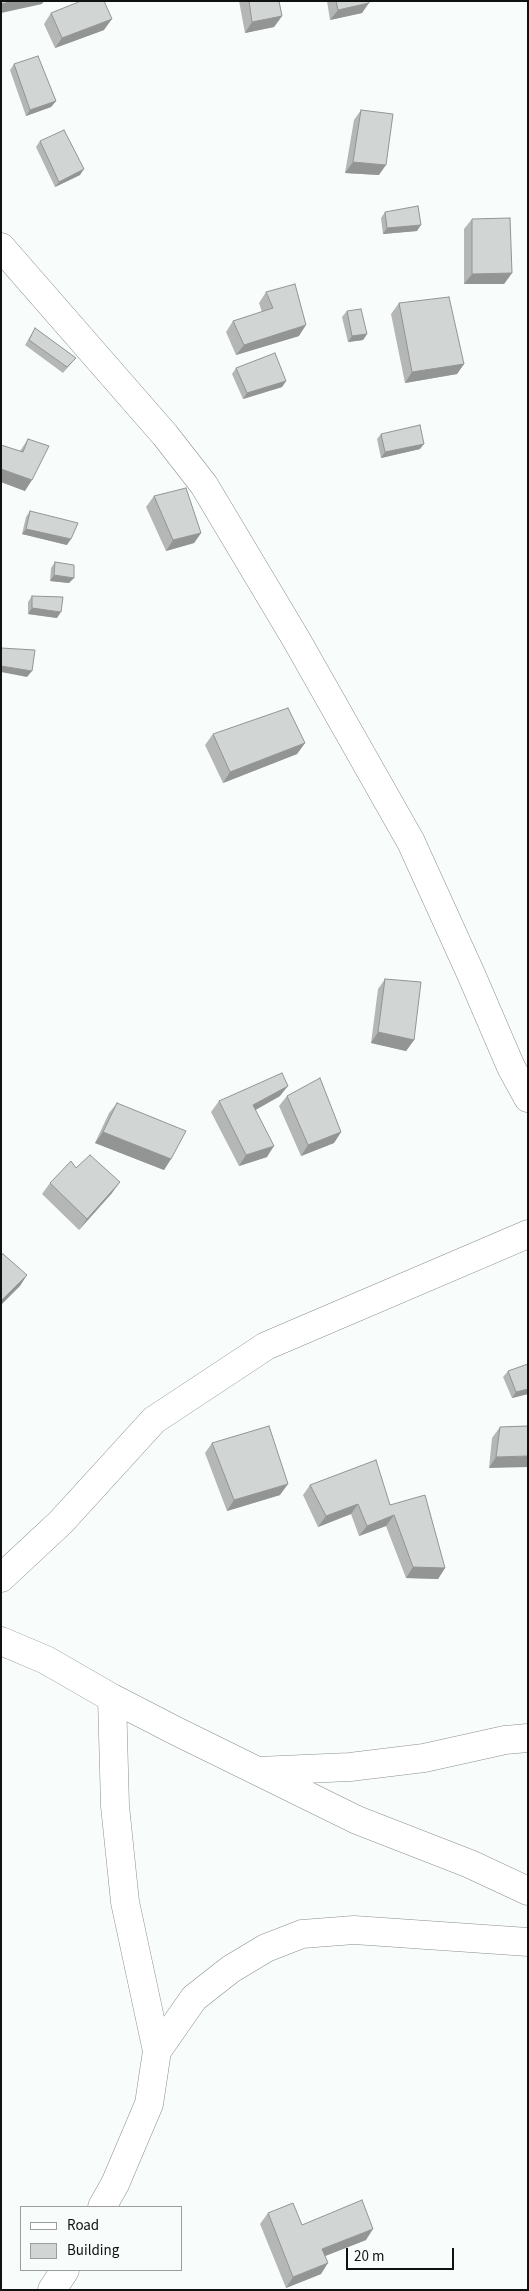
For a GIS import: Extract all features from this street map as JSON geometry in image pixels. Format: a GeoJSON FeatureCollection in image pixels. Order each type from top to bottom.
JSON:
{"type":"FeatureCollection","features":[{"type":"Feature","properties":{"kind":"street"},"geometry":{"type":"LineString","coordinates":[[1,247],[165,435],[204,485],[296,639],[411,842],[472,974],[511,1067],[528,1098]]}},
{"type":"Feature","properties":{"kind":"street"},"geometry":{"type":"LineString","coordinates":[[1,1578],[61,1522],[154,1420],[266,1346],[528,1234]]}},
{"type":"Feature","properties":{"kind":"street"},"geometry":{"type":"LineString","coordinates":[[1,1641],[46,1660],[112,1698],[254,1771],[357,1820],[470,1864],[528,1891]]}},
{"type":"Feature","properties":{"kind":"street"},"geometry":{"type":"LineString","coordinates":[[103,2206],[116,2184],[149,2104],[157,2051],[125,1902],[115,1806],[112,1698]]}},
{"type":"Feature","properties":{"kind":"street"},"geometry":{"type":"LineString","coordinates":[[254,1771],[350,1767],[424,1758],[504,1740],[528,1738]]}},
{"type":"Feature","properties":{"kind":"street"},"geometry":{"type":"LineString","coordinates":[[157,2051],[194,1998],[238,1964],[266,1948],[302,1934],[354,1930],[528,1942]]}},
{"type":"Feature","properties":{"kind":"street"},"geometry":{"type":"LineString","coordinates":[[52,2290],[64,2271]]}},
{"type":"Feature","properties":{"kind":"building"},"geometry":{"type":"Polygon","coordinates":[[[1,1],[14,1],[1,4],[1,1]]]}},
{"type":"Feature","properties":{"kind":"building"},"geometry":{"type":"Polygon","coordinates":[[[81,1],[104,1],[112,19],[62,38],[51,13],[81,1]]]}},
{"type":"Feature","properties":{"kind":"building"},"geometry":{"type":"Polygon","coordinates":[[[249,1],[279,1],[282,16],[252,22],[249,1]]]}},
{"type":"Feature","properties":{"kind":"building"},"geometry":{"type":"Polygon","coordinates":[[[336,1],[369,1],[369,3],[338,10],[336,1]]]}},
{"type":"Feature","properties":{"kind":"building"},"geometry":{"type":"Polygon","coordinates":[[[38,56],[56,101],[30,110],[14,64],[38,56]]]}},
{"type":"Feature","properties":{"kind":"building"},"geometry":{"type":"Polygon","coordinates":[[[361,110],[393,114],[386,165],[353,162],[361,110]]]}},
{"type":"Feature","properties":{"kind":"building"},"geometry":{"type":"Polygon","coordinates":[[[64,130],[84,169],[59,182],[40,141],[64,130]]]}},
{"type":"Feature","properties":{"kind":"building"},"geometry":{"type":"Polygon","coordinates":[[[418,206],[421,225],[387,228],[385,212],[418,206]]]}},
{"type":"Feature","properties":{"kind":"building"},"geometry":{"type":"Polygon","coordinates":[[[510,218],[512,273],[472,274],[472,219],[510,218]]]}},
{"type":"Feature","properties":{"kind":"building"},"geometry":{"type":"Polygon","coordinates":[[[295,284],[306,325],[244,345],[233,321],[273,308],[266,292],[295,284]]]}},
{"type":"Feature","properties":{"kind":"building"},"geometry":{"type":"Polygon","coordinates":[[[449,297],[464,364],[412,372],[399,303],[449,297]]]}},
{"type":"Feature","properties":{"kind":"building"},"geometry":{"type":"Polygon","coordinates":[[[361,309],[367,334],[352,336],[347,311],[361,309]]]}},
{"type":"Feature","properties":{"kind":"building"},"geometry":{"type":"Polygon","coordinates":[[[35,328],[76,358],[67,367],[29,340],[35,328]]]}},
{"type":"Feature","properties":{"kind":"building"},"geometry":{"type":"Polygon","coordinates":[[[275,353],[286,381],[247,393],[236,368],[275,353]]]}},
{"type":"Feature","properties":{"kind":"building"},"geometry":{"type":"Polygon","coordinates":[[[420,425],[424,444],[385,452],[381,434],[420,425]]]}},
{"type":"Feature","properties":{"kind":"building"},"geometry":{"type":"Polygon","coordinates":[[[28,439],[49,446],[32,480],[1,469],[1,445],[23,452],[28,439]]]}},
{"type":"Feature","properties":{"kind":"building"},"geometry":{"type":"Polygon","coordinates":[[[186,488],[201,533],[173,540],[154,496],[186,488]]]}},
{"type":"Feature","properties":{"kind":"building"},"geometry":{"type":"Polygon","coordinates":[[[30,511],[78,523],[71,539],[26,529],[30,511]]]}},
{"type":"Feature","properties":{"kind":"building"},"geometry":{"type":"Polygon","coordinates":[[[55,562],[74,565],[74,578],[54,575],[55,562]]]}},
{"type":"Feature","properties":{"kind":"building"},"geometry":{"type":"Polygon","coordinates":[[[32,596],[63,597],[61,612],[32,608],[32,596]]]}},
{"type":"Feature","properties":{"kind":"building"},"geometry":{"type":"Polygon","coordinates":[[[1,648],[35,650],[32,671],[1,666],[1,648]]]}},
{"type":"Feature","properties":{"kind":"building"},"geometry":{"type":"Polygon","coordinates":[[[288,708],[305,743],[230,772],[213,734],[288,708]]]}},
{"type":"Feature","properties":{"kind":"building"},"geometry":{"type":"Polygon","coordinates":[[[385,979],[421,982],[414,1040],[378,1032],[385,979]]]}},
{"type":"Feature","properties":{"kind":"building"},"geometry":{"type":"Polygon","coordinates":[[[282,1073],[288,1086],[253,1105],[274,1146],[246,1155],[219,1101],[282,1073]]]}},
{"type":"Feature","properties":{"kind":"building"},"geometry":{"type":"Polygon","coordinates":[[[320,1078],[341,1132],[308,1145],[287,1096],[320,1078]]]}},
{"type":"Feature","properties":{"kind":"building"},"geometry":{"type":"Polygon","coordinates":[[[117,1103],[186,1131],[171,1159],[103,1132],[117,1103]]]}},
{"type":"Feature","properties":{"kind":"building"},"geometry":{"type":"Polygon","coordinates":[[[90,1155],[120,1182],[87,1219],[50,1183],[71,1161],[76,1168],[90,1155]]]}},
{"type":"Feature","properties":{"kind":"building"},"geometry":{"type":"Polygon","coordinates":[[[3,1254],[27,1275],[1,1301],[1,1255],[3,1254]]]}},
{"type":"Feature","properties":{"kind":"building"},"geometry":{"type":"Polygon","coordinates":[[[528,1364],[528,1389],[516,1392],[508,1371],[528,1364]]]}},
{"type":"Feature","properties":{"kind":"building"},"geometry":{"type":"Polygon","coordinates":[[[269,1426],[288,1484],[234,1500],[212,1443],[269,1426]]]}},
{"type":"Feature","properties":{"kind":"building"},"geometry":{"type":"Polygon","coordinates":[[[528,1426],[528,1456],[496,1457],[500,1427],[528,1426]]]}},
{"type":"Feature","properties":{"kind":"building"},"geometry":{"type":"Polygon","coordinates":[[[376,1460],[390,1505],[425,1495],[445,1568],[413,1567],[394,1515],[367,1526],[358,1504],[326,1516],[310,1485],[376,1460]]]}},
{"type":"Feature","properties":{"kind":"building"},"geometry":{"type":"Polygon","coordinates":[[[362,2200],[373,2229],[322,2249],[328,2263],[293,2277],[268,2213],[293,2203],[302,2225],[362,2200]]]}}]}
